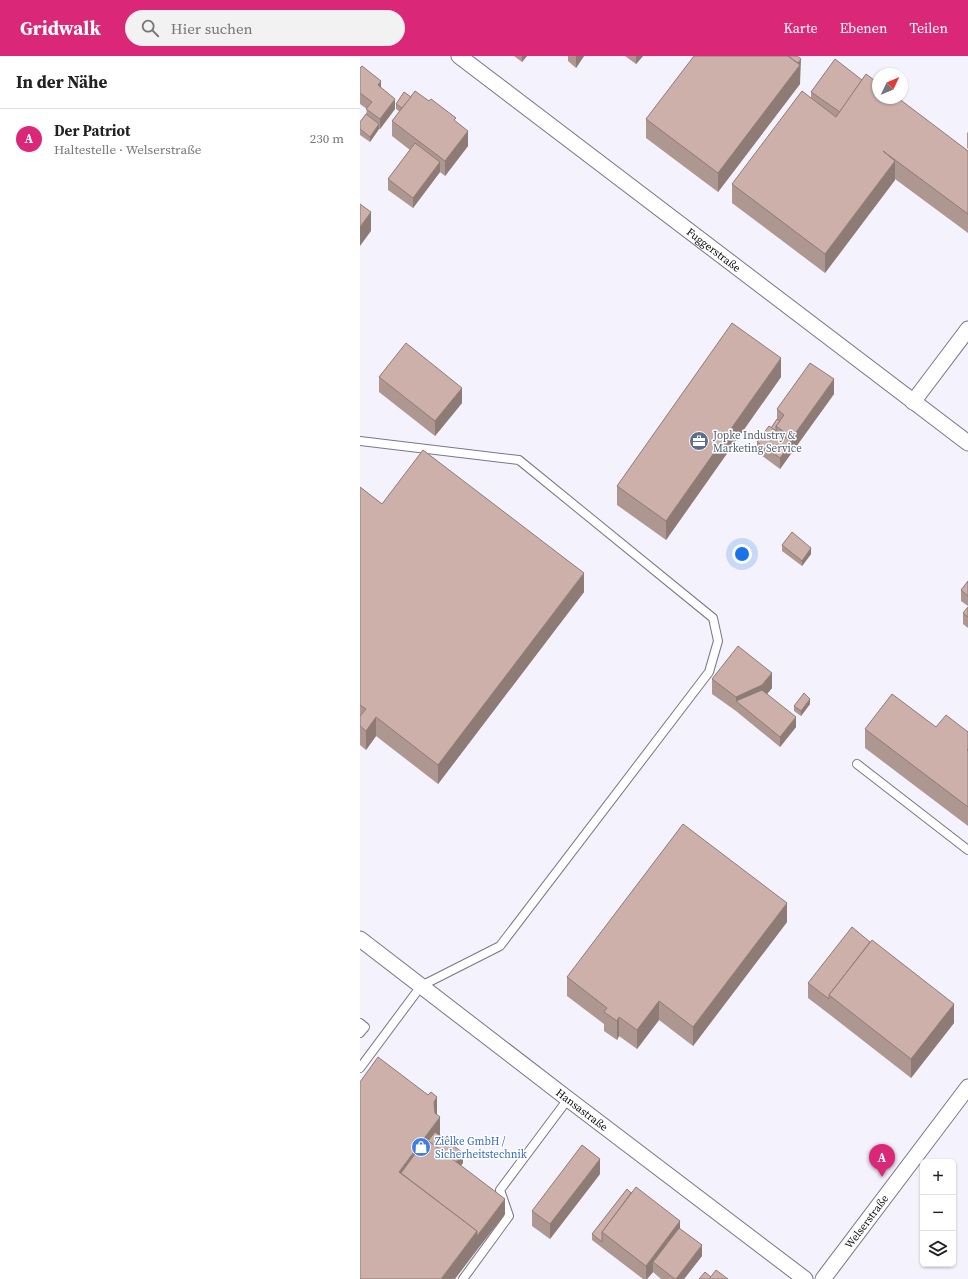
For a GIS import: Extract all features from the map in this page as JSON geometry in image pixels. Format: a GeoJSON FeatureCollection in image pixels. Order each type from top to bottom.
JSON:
{"type":"FeatureCollection","features":[{"type":"Feature","properties":{"kind":"street","name":"Fuggerstraße"},"geometry":{"type":"LineString","coordinates":[[459,56],[968,443]]}},
{"type":"Feature","properties":{"kind":"street"},"geometry":{"type":"LineString","coordinates":[[913,402],[968,328]]}},
{"type":"Feature","properties":{"kind":"street","name":"Hansastraße"},"geometry":{"type":"LineString","coordinates":[[360,939],[805,1279]]}},
{"type":"Feature","properties":{"kind":"street","name":"Welserstraße"},"geometry":{"type":"LineString","coordinates":[[823,1279],[968,1087]]}},
{"type":"Feature","properties":{"kind":"lane"},"geometry":{"type":"LineString","coordinates":[[360,441],[519,460],[713,618],[718,641],[709,672],[500,946],[421,986],[360,1068]]}},
{"type":"Feature","properties":{"kind":"lane"},"geometry":{"type":"LineString","coordinates":[[857,764],[968,850]]}},
{"type":"Feature","properties":{"kind":"lane"},"geometry":{"type":"LineString","coordinates":[[360,1023],[365,1027],[360,1033]]}},
{"type":"Feature","properties":{"kind":"lane"},"geometry":{"type":"LineString","coordinates":[[463,1279],[509,1216],[500,1190],[568,1099]]}},
{"type":"Feature","properties":{"kind":"building"},"geometry":{"type":"Polygon","coordinates":[[[694,56],[788,56],[800,65],[718,173],[646,119],[694,56]]]}},
{"type":"Feature","properties":{"kind":"building"},"geometry":{"type":"Polygon","coordinates":[[[788,56],[797,56],[801,59],[798,63],[788,56]]]}},
{"type":"Feature","properties":{"kind":"building"},"geometry":{"type":"Polygon","coordinates":[[[835,59],[862,80],[840,112],[811,92],[835,59]]]}},
{"type":"Feature","properties":{"kind":"building"},"geometry":{"type":"Polygon","coordinates":[[[362,66],[381,81],[378,85],[395,99],[380,119],[366,109],[372,102],[360,93],[360,68],[362,66]]]}},
{"type":"Feature","properties":{"kind":"building"},"geometry":{"type":"Polygon","coordinates":[[[866,74],[872,78],[872,104],[906,104],[968,151],[968,214],[883,151],[895,161],[825,254],[732,184],[802,91],[836,117],[866,74]]]}},
{"type":"Feature","properties":{"kind":"building"},"geometry":{"type":"Polygon","coordinates":[[[415,91],[429,101],[431,99],[456,118],[454,120],[468,131],[445,161],[392,121],[415,91]]]}},
{"type":"Feature","properties":{"kind":"building"},"geometry":{"type":"Polygon","coordinates":[[[404,92],[411,97],[402,108],[396,104],[404,92]]]}},
{"type":"Feature","properties":{"kind":"building"},"geometry":{"type":"Polygon","coordinates":[[[366,114],[379,124],[370,137],[360,129],[360,122],[366,114]]]}},
{"type":"Feature","properties":{"kind":"building"},"geometry":{"type":"Polygon","coordinates":[[[415,143],[440,162],[413,198],[388,179],[415,143]]]}},
{"type":"Feature","properties":{"kind":"building"},"geometry":{"type":"Polygon","coordinates":[[[360,204],[371,212],[360,227],[360,204]]]}},
{"type":"Feature","properties":{"kind":"building","name":"Jopke Industry & Marketing Service"},"geometry":{"type":"Polygon","coordinates":[[[732,323],[781,358],[666,521],[617,486],[732,323]]]}},
{"type":"Feature","properties":{"kind":"building"},"geometry":{"type":"Polygon","coordinates":[[[406,343],[462,388],[435,421],[379,377],[406,343]]]}},
{"type":"Feature","properties":{"kind":"building"},"geometry":{"type":"Polygon","coordinates":[[[810,363],[834,379],[792,438],[776,426],[784,415],[777,409],[810,363]]]}},
{"type":"Feature","properties":{"kind":"building"},"geometry":{"type":"Polygon","coordinates":[[[777,419],[780,421],[776,426],[776,431],[771,428],[777,419]]]}},
{"type":"Feature","properties":{"kind":"building"},"geometry":{"type":"Polygon","coordinates":[[[769,426],[792,442],[780,458],[757,442],[769,426]]]}},
{"type":"Feature","properties":{"kind":"building"},"geometry":{"type":"Polygon","coordinates":[[[423,450],[584,573],[438,765],[376,717],[366,731],[360,726],[360,716],[366,709],[360,705],[360,487],[382,504],[423,450]]]}},
{"type":"Feature","properties":{"kind":"building"},"geometry":{"type":"Polygon","coordinates":[[[792,532],[811,548],[802,561],[782,545],[792,532]]]}},
{"type":"Feature","properties":{"kind":"building"},"geometry":{"type":"Polygon","coordinates":[[[968,581],[968,596],[961,590],[968,581]]]}},
{"type":"Feature","properties":{"kind":"building"},"geometry":{"type":"Polygon","coordinates":[[[968,607],[968,617],[963,613],[968,607]]]}},
{"type":"Feature","properties":{"kind":"building"},"geometry":{"type":"Polygon","coordinates":[[[738,646],[772,673],[762,685],[736,697],[712,679],[738,646]]]}},
{"type":"Feature","properties":{"kind":"building"},"geometry":{"type":"Polygon","coordinates":[[[762,690],[796,717],[780,737],[736,701],[762,690]]]}},
{"type":"Feature","properties":{"kind":"building"},"geometry":{"type":"Polygon","coordinates":[[[804,693],[810,699],[801,711],[794,706],[804,693]]]}},
{"type":"Feature","properties":{"kind":"building"},"geometry":{"type":"Polygon","coordinates":[[[892,694],[936,727],[946,715],[968,732],[968,807],[865,729],[892,694]]]}},
{"type":"Feature","properties":{"kind":"building"},"geometry":{"type":"Polygon","coordinates":[[[683,824],[787,903],[693,1027],[659,1001],[637,1030],[619,1017],[617,1021],[604,1012],[607,1008],[567,977],[683,824]]]}},
{"type":"Feature","properties":{"kind":"building"},"geometry":{"type":"Polygon","coordinates":[[[852,927],[870,942],[829,995],[829,999],[808,983],[852,927]]]}},
{"type":"Feature","properties":{"kind":"building"},"geometry":{"type":"Polygon","coordinates":[[[872,940],[954,1004],[911,1059],[829,995],[872,940]]]}},
{"type":"Feature","properties":{"kind":"building"},"geometry":{"type":"Polygon","coordinates":[[[378,1057],[428,1095],[431,1092],[437,1097],[434,1102],[435,1113],[440,1117],[399,1172],[477,1231],[441,1279],[360,1279],[360,1082],[378,1057]]]}},
{"type":"Feature","properties":{"kind":"building"},"geometry":{"type":"Polygon","coordinates":[[[435,1132],[445,1139],[447,1136],[456,1143],[454,1146],[463,1153],[456,1162],[428,1141],[435,1132]]]}},
{"type":"Feature","properties":{"kind":"building"},"geometry":{"type":"Polygon","coordinates":[[[426,1139],[505,1199],[477,1236],[477,1231],[401,1173],[426,1139]]]}},
{"type":"Feature","properties":{"kind":"building"},"geometry":{"type":"Polygon","coordinates":[[[582,1145],[600,1159],[550,1224],[532,1211],[582,1145]]]}},
{"type":"Feature","properties":{"kind":"building"},"geometry":{"type":"Polygon","coordinates":[[[636,1187],[680,1221],[646,1266],[602,1232],[636,1187]]]}},
{"type":"Feature","properties":{"kind":"building"},"geometry":{"type":"Polygon","coordinates":[[[627,1189],[631,1193],[602,1232],[602,1242],[592,1234],[627,1189]]]}},
{"type":"Feature","properties":{"kind":"building"},"geometry":{"type":"Polygon","coordinates":[[[679,1228],[702,1245],[675,1279],[653,1262],[679,1228]]]}},
{"type":"Feature","properties":{"kind":"building"},"geometry":{"type":"Polygon","coordinates":[[[716,1270],[728,1279],[709,1279],[716,1270]]]}},
{"type":"Feature","properties":{"kind":"building"},"geometry":{"type":"Polygon","coordinates":[[[705,1272],[711,1277],[709,1279],[699,1279],[705,1272]]]}},
{"type":"Feature","properties":{"kind":"place","name":"Jopke Industry & Marketing Service"},"geometry":{"type":"Point","coordinates":[699,441]}},
{"type":"Feature","properties":{"kind":"place","name":"Zielke GmbH / Sicherheitstechnik"},"geometry":{"type":"Point","coordinates":[421,1147]}},
{"type":"Feature","properties":{"kind":"place","name":"Der Patriot"},"geometry":{"type":"Point","coordinates":[882,1177]}}]}
